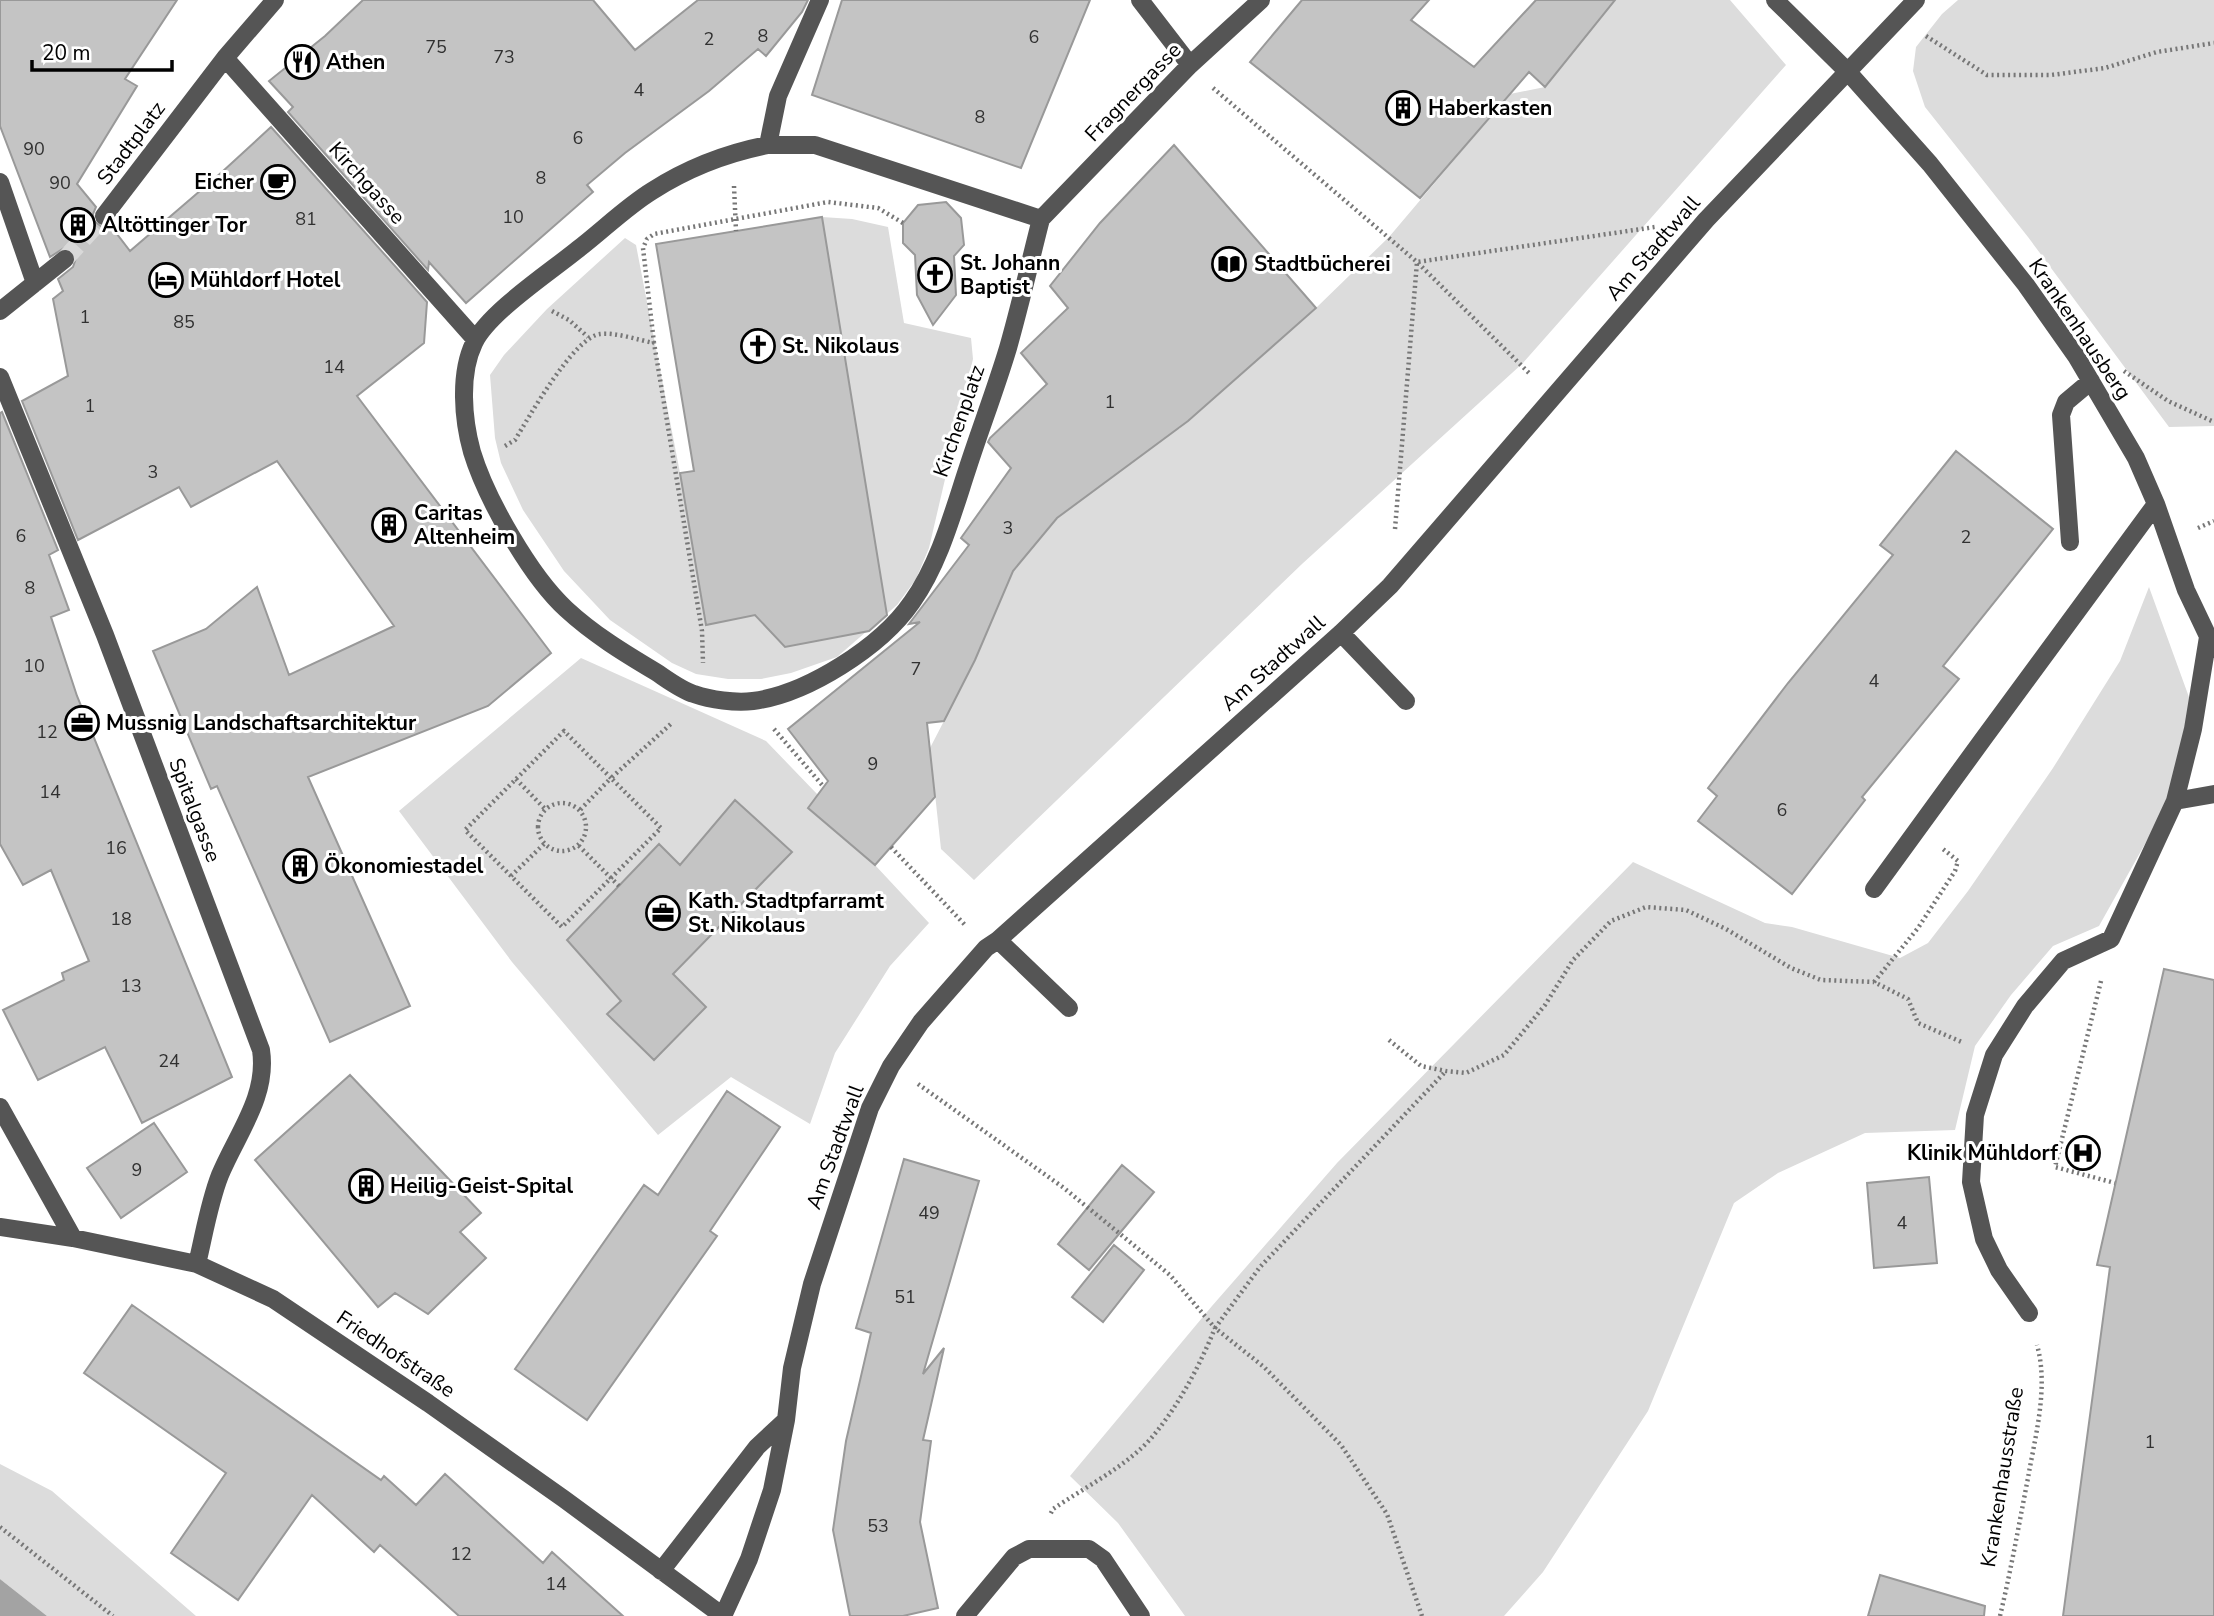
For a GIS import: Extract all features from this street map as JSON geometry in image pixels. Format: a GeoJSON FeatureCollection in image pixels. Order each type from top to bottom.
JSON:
{"type":"FeatureCollection","features":[{"type":"Feature","properties":{"kind":"street","name":"Stadtplatz"},"geometry":{"type":"LineString","coordinates":[[104,216],[225,58],[275,0]]}},
{"type":"Feature","properties":{"kind":"street"},"geometry":{"type":"LineString","coordinates":[[768,145],[778,96],[820,0]]}},
{"type":"Feature","properties":{"kind":"street"},"geometry":{"type":"LineString","coordinates":[[1140,0],[1190,65]]}},
{"type":"Feature","properties":{"kind":"street","name":"Fragnergasse"},"geometry":{"type":"LineString","coordinates":[[1041,219],[1190,65],[1261,0]]}},
{"type":"Feature","properties":{"kind":"street","name":"Krankenhausberg"},"geometry":{"type":"LineString","coordinates":[[1775,0],[1848,72],[1930,164],[2026,285],[2076,356],[2136,458],[2156,504],[2186,590],[2211,643]]}},
{"type":"Feature","properties":{"kind":"street","name":"Am Stadtwall"},"geometry":{"type":"LineString","coordinates":[[723,1616],[749,1559],[772,1490],[786,1420],[792,1368],[812,1284],[870,1108],[891,1066],[922,1022],[992,944],[1341,633],[1390,586],[1706,220],[1916,0]]}},
{"type":"Feature","properties":{"kind":"street","name":"Kirchgasse"},"geometry":{"type":"LineString","coordinates":[[225,58],[472,346]]}},
{"type":"Feature","properties":{"kind":"street"},"geometry":{"type":"LineString","coordinates":[[472,346],[498,314],[652,191],[707,162],[738,151],[768,145],[816,145],[1041,219]]}},
{"type":"Feature","properties":{"kind":"street"},"geometry":{"type":"LineString","coordinates":[[0,182],[35,283]]}},
{"type":"Feature","properties":{"kind":"street","name":"Kirchenplatz"},"geometry":{"type":"LineString","coordinates":[[472,346],[464,386],[466,418],[473,454],[491,497],[528,563],[564,607],[612,646],[692,694],[723,700],[750,701],[772,697],[818,679],[846,664],[881,636],[912,603],[941,548],[1008,348],[1041,219]]}},
{"type":"Feature","properties":{"kind":"street"},"geometry":{"type":"LineString","coordinates":[[0,311],[65,258]]}},
{"type":"Feature","properties":{"kind":"street","name":"Spitalgasse"},"geometry":{"type":"LineString","coordinates":[[0,377],[105,635],[261,1050],[263,1064],[258,1097],[220,1177],[197,1264]]}},
{"type":"Feature","properties":{"kind":"street"},"geometry":{"type":"LineString","coordinates":[[2070,542],[2061,415],[2066,402],[2091,381]]}},
{"type":"Feature","properties":{"kind":"street"},"geometry":{"type":"LineString","coordinates":[[1874,889],[2156,504]]}},
{"type":"Feature","properties":{"kind":"street"},"geometry":{"type":"LineString","coordinates":[[1341,633],[1406,702]]}},
{"type":"Feature","properties":{"kind":"street"},"geometry":{"type":"LineString","coordinates":[[2029,1314],[1998,1270],[1984,1239],[1970,1182],[1975,1115],[1993,1055],[2025,1006],[2063,961],[2112,939],[2175,801],[2211,643]]}},
{"type":"Feature","properties":{"kind":"street"},"geometry":{"type":"LineString","coordinates":[[2175,801],[2214,794]]}},
{"type":"Feature","properties":{"kind":"street"},"geometry":{"type":"LineString","coordinates":[[992,944],[1069,1008]]}},
{"type":"Feature","properties":{"kind":"street"},"geometry":{"type":"LineString","coordinates":[[0,1107],[73,1238]]}},
{"type":"Feature","properties":{"kind":"street","name":"Friedhofstraße"},"geometry":{"type":"LineString","coordinates":[[0,1227],[73,1238],[197,1264],[233,1279],[284,1306],[439,1410],[723,1616]]}},
{"type":"Feature","properties":{"kind":"street"},"geometry":{"type":"LineString","coordinates":[[661,1571],[757,1447],[786,1420]]}},
{"type":"Feature","properties":{"kind":"street"},"geometry":{"type":"LineString","coordinates":[[965,1616],[1014,1557],[1029,1549],[1089,1549],[1103,1559],[1141,1616]]}},
{"type":"Feature","properties":{"kind":"path"},"geometry":{"type":"LineString","coordinates":[[1901,16],[1987,75],[2051,75],[2105,68],[2157,52],[2214,43]]}},
{"type":"Feature","properties":{"kind":"path"},"geometry":{"type":"LineString","coordinates":[[1190,65],[1223,99],[1417,262],[1553,398]]}},
{"type":"Feature","properties":{"kind":"path"},"geometry":{"type":"LineString","coordinates":[[734,198],[736,231]]}},
{"type":"Feature","properties":{"kind":"path"},"geometry":{"type":"LineString","coordinates":[[579,811],[611,778],[690,707],[703,665],[702,631],[654,343],[643,248],[647,239],[654,234],[828,202],[878,208],[903,223]]}},
{"type":"Feature","properties":{"kind":"path"},"geometry":{"type":"LineString","coordinates":[[1417,262],[1706,220]]}},
{"type":"Feature","properties":{"kind":"path"},"geometry":{"type":"LineString","coordinates":[[1390,586],[1417,262]]}},
{"type":"Feature","properties":{"kind":"path"},"geometry":{"type":"LineString","coordinates":[[547,309],[569,320],[588,337]]}},
{"type":"Feature","properties":{"kind":"path"},"geometry":{"type":"LineString","coordinates":[[476,461],[515,440],[572,354],[588,337],[601,334],[654,343]]}},
{"type":"Feature","properties":{"kind":"path"},"geometry":{"type":"LineString","coordinates":[[2076,356],[2127,372],[2168,401],[2214,422]]}},
{"type":"Feature","properties":{"kind":"path"},"geometry":{"type":"LineString","coordinates":[[772,697],[774,728],[823,786]]}},
{"type":"Feature","properties":{"kind":"path"},"geometry":{"type":"LineString","coordinates":[[564,731],[611,778],[661,828],[562,927],[465,830],[564,731]]}},
{"type":"Feature","properties":{"kind":"path"},"geometry":{"type":"LineString","coordinates":[[516,779],[546,810]]}},
{"type":"Feature","properties":{"kind":"path"},"geometry":{"type":"LineString","coordinates":[[562,804],[579,811],[585,828],[578,845],[561,851],[544,844],[539,836],[538,826],[546,810],[562,804]]}},
{"type":"Feature","properties":{"kind":"path"},"geometry":{"type":"LineString","coordinates":[[1874,982],[1918,928],[1955,871],[1958,861],[1918,827]]}},
{"type":"Feature","properties":{"kind":"path"},"geometry":{"type":"LineString","coordinates":[[511,876],[544,844]]}},
{"type":"Feature","properties":{"kind":"path"},"geometry":{"type":"LineString","coordinates":[[578,845],[619,886]]}},
{"type":"Feature","properties":{"kind":"path"},"geometry":{"type":"LineString","coordinates":[[891,847],[992,944]]}},
{"type":"Feature","properties":{"kind":"path"},"geometry":{"type":"LineString","coordinates":[[1389,1040],[1421,1066],[1446,1072],[1466,1073],[1504,1055],[1545,1005],[1573,960],[1611,920],[1646,907],[1686,910],[1726,929],[1791,968],[1821,980],[1874,982],[1908,999],[1918,1023],[1954,1040]]}},
{"type":"Feature","properties":{"kind":"path"},"geometry":{"type":"LineString","coordinates":[[2112,939],[2055,1167],[2115,1183]]}},
{"type":"Feature","properties":{"kind":"path"},"geometry":{"type":"LineString","coordinates":[[891,1066],[1064,1188],[1170,1275],[1215,1328],[1264,1367],[1342,1445],[1387,1514],[1422,1616]]}},
{"type":"Feature","properties":{"kind":"path"},"geometry":{"type":"LineString","coordinates":[[1029,1549],[1053,1509],[1131,1456],[1153,1436],[1201,1363],[1215,1328],[1260,1267],[1446,1072]]}},
{"type":"Feature","properties":{"kind":"path","name":"Krankenhausstraße"},"geometry":{"type":"LineString","coordinates":[[2000,1616],[2037,1430],[2041,1389],[2040,1356],[2029,1314]]}},
{"type":"Feature","properties":{"kind":"path"},"geometry":{"type":"LineString","coordinates":[[0,1527],[113,1616]]}},
{"type":"Feature","properties":{"kind":"shaded area"},"geometry":{"type":"Polygon","coordinates":[[[1615,0],[1730,0],[1786,65],[1523,363],[1302,564],[974,880],[941,849],[930,748],[975,661],[1013,571],[1057,518],[1172,421],[1179,429],[1316,308],[1389,237],[1510,94],[1545,87],[1615,0]]]}},
{"type":"Feature","properties":{"kind":"shaded area"},"geometry":{"type":"Polygon","coordinates":[[[1958,0],[2214,0],[2214,426],[2169,427],[2028,237],[1925,107],[1913,71],[1916,47],[1942,14],[1958,0]]]}},
{"type":"Feature","properties":{"kind":"shaded area"},"geometry":{"type":"Polygon","coordinates":[[[822,217],[852,219],[888,227],[904,323],[971,338],[973,359],[929,548],[916,579],[897,605],[837,657],[791,673],[761,679],[728,679],[696,674],[672,663],[610,620],[564,571],[523,510],[501,463],[495,438],[490,375],[504,355],[547,309],[625,238],[636,245],[706,624],[755,615],[785,646],[883,595],[822,217]]]}},
{"type":"Feature","properties":{"kind":"shaded area"},"geometry":{"type":"Polygon","coordinates":[[[2149,587],[2198,722],[2174,792],[2099,926],[2053,946],[2011,995],[1975,1046],[1955,1130],[1865,1133],[1778,1173],[1734,1203],[1648,1411],[1543,1572],[1504,1616],[1185,1616],[1118,1523],[1070,1476],[1212,1306],[1337,1163],[1633,862],[1765,923],[1792,927],[1900,958],[1928,943],[1968,891],[2053,768],[2120,661],[2149,587]]]}},
{"type":"Feature","properties":{"kind":"shaded area"},"geometry":{"type":"Polygon","coordinates":[[[581,658],[766,741],[818,795],[808,808],[875,865],[929,923],[890,966],[835,1053],[810,1124],[731,1077],[658,1135],[512,962],[399,811],[581,658]]]}},
{"type":"Feature","properties":{"kind":"shaded area"},"geometry":{"type":"Polygon","coordinates":[[[0,1464],[52,1491],[196,1616],[47,1616],[0,1579],[0,1464]]]}},
{"type":"Feature","properties":{"kind":"shaded area"},"geometry":{"type":"Polygon","coordinates":[[[0,1579],[47,1616],[0,1616],[0,1579]]]}},
{"type":"Feature","properties":{"kind":"building"},"geometry":{"type":"Polygon","coordinates":[[[0,0],[177,0],[125,79],[137,86],[77,184],[96,207],[94,221],[102,227],[110,225],[130,251],[271,127],[427,302],[424,343],[357,396],[551,653],[488,706],[308,777],[410,1006],[330,1042],[217,786],[211,789],[153,651],[206,629],[257,587],[289,675],[394,626],[277,461],[191,507],[179,487],[78,540],[22,401],[68,376],[53,299],[63,291],[58,279],[73,267],[76,258],[73,251],[64,248],[50,257],[0,126],[0,0]]]}},
{"type":"Feature","properties":{"kind":"building"},"geometry":{"type":"Polygon","coordinates":[[[363,0],[593,0],[635,50],[698,0],[808,0],[802,12],[766,56],[758,49],[709,91],[625,153],[587,185],[593,192],[466,303],[429,262],[428,270],[288,112],[293,107],[269,81],[325,36],[363,0]]]}},
{"type":"Feature","properties":{"kind":"building"},"geometry":{"type":"Polygon","coordinates":[[[842,0],[1090,0],[1021,168],[812,95],[842,0]]]}},
{"type":"Feature","properties":{"kind":"building","name":"Haberkasten"},"geometry":{"type":"Polygon","coordinates":[[[1302,0],[1429,0],[1411,20],[1474,67],[1536,0],[1615,0],[1545,87],[1529,72],[1420,198],[1250,62],[1302,0]]]}},
{"type":"Feature","properties":{"kind":"building"},"geometry":{"type":"Polygon","coordinates":[[[1174,145],[1316,308],[1188,421],[1057,518],[1013,571],[975,660],[944,721],[927,723],[935,797],[875,865],[808,808],[828,781],[788,729],[920,622],[909,624],[969,545],[961,538],[1011,468],[988,442],[990,438],[1047,384],[1021,353],[1068,308],[1050,286],[1100,223],[1174,145]]]}},
{"type":"Feature","properties":{"kind":"building","name":"St. Johann Baptist"},"geometry":{"type":"Polygon","coordinates":[[[946,202],[961,218],[964,245],[954,256],[956,295],[933,325],[917,295],[915,255],[903,243],[903,223],[918,205],[946,202]]]}},
{"type":"Feature","properties":{"kind":"building","name":"St. Nikolaus"},"geometry":{"type":"Polygon","coordinates":[[[822,217],[887,615],[869,631],[785,647],[755,615],[706,625],[680,473],[694,471],[656,244],[822,217]]]}},
{"type":"Feature","properties":{"kind":"building"},"geometry":{"type":"Polygon","coordinates":[[[2,412],[58,550],[49,555],[69,610],[51,617],[77,696],[232,1077],[142,1123],[105,1047],[38,1080],[3,1010],[64,980],[62,973],[89,961],[51,870],[23,885],[0,844],[2,412]]]}},
{"type":"Feature","properties":{"kind":"building"},"geometry":{"type":"Polygon","coordinates":[[[1956,451],[2053,529],[1943,666],[1959,679],[1862,797],[1865,800],[1792,894],[1698,821],[1717,796],[1708,788],[1788,683],[1893,555],[1880,545],[1956,451]]]}},
{"type":"Feature","properties":{"kind":"building","name":"Kath. Stadtpfarramt St. Nikolaus"},"geometry":{"type":"Polygon","coordinates":[[[735,800],[792,852],[673,974],[706,1007],[654,1060],[607,1014],[621,1001],[567,940],[659,844],[680,865],[735,800]]]}},
{"type":"Feature","properties":{"kind":"building"},"geometry":{"type":"Polygon","coordinates":[[[2164,969],[2214,980],[2214,1616],[2063,1616],[2110,1267],[2097,1265],[2164,969]]]}},
{"type":"Feature","properties":{"kind":"building","name":"Heilig-Geist-Spital"},"geometry":{"type":"Polygon","coordinates":[[[350,1075],[481,1213],[460,1232],[486,1258],[428,1314],[395,1293],[378,1307],[255,1160],[350,1075]]]}},
{"type":"Feature","properties":{"kind":"building"},"geometry":{"type":"Polygon","coordinates":[[[727,1091],[780,1127],[710,1231],[717,1236],[587,1420],[515,1369],[644,1185],[658,1195],[727,1091]]]}},
{"type":"Feature","properties":{"kind":"building"},"geometry":{"type":"Polygon","coordinates":[[[154,1123],[187,1172],[121,1218],[87,1168],[154,1123]]]}},
{"type":"Feature","properties":{"kind":"building"},"geometry":{"type":"Polygon","coordinates":[[[904,1159],[979,1181],[923,1374],[944,1348],[923,1440],[931,1441],[920,1522],[938,1608],[903,1616],[850,1616],[833,1530],[846,1441],[871,1333],[856,1328],[904,1159]]]}},
{"type":"Feature","properties":{"kind":"building"},"geometry":{"type":"Polygon","coordinates":[[[1122,1165],[1154,1192],[1089,1270],[1058,1244],[1122,1165]]]}},
{"type":"Feature","properties":{"kind":"building"},"geometry":{"type":"Polygon","coordinates":[[[1929,1177],[1937,1263],[1874,1268],[1867,1183],[1929,1177]]]}},
{"type":"Feature","properties":{"kind":"building"},"geometry":{"type":"Polygon","coordinates":[[[1114,1245],[1144,1270],[1103,1322],[1072,1297],[1114,1245]]]}},
{"type":"Feature","properties":{"kind":"building"},"geometry":{"type":"Polygon","coordinates":[[[132,1305],[381,1480],[384,1476],[416,1505],[445,1474],[543,1563],[552,1552],[623,1616],[459,1616],[380,1545],[374,1552],[312,1495],[238,1600],[171,1553],[226,1473],[84,1373],[132,1305]]]}},
{"type":"Feature","properties":{"kind":"building"},"geometry":{"type":"Polygon","coordinates":[[[1880,1575],[1985,1606],[1984,1616],[1868,1616],[1880,1575]]]}},
{"type":"Feature","properties":{"kind":"tunnel"},"geometry":{"type":"LineString","coordinates":[[65,259],[104,216]]}},
{"type":"Feature","properties":{"kind":"place","name":"Athen"},"geometry":{"type":"Point","coordinates":[302,62]}},
{"type":"Feature","properties":{"kind":"place","name":"Haberkasten"},"geometry":{"type":"Point","coordinates":[1403,108]}},
{"type":"Feature","properties":{"kind":"place","name":"Eicher"},"geometry":{"type":"Point","coordinates":[278,182]}},
{"type":"Feature","properties":{"kind":"place","name":"Altöttinger Tor"},"geometry":{"type":"Point","coordinates":[78,225]}},
{"type":"Feature","properties":{"kind":"place","name":"Stadtbücherei"},"geometry":{"type":"Point","coordinates":[1229,264]}},
{"type":"Feature","properties":{"kind":"place","name":"St. Johann Baptist"},"geometry":{"type":"Point","coordinates":[935,275]}},
{"type":"Feature","properties":{"kind":"place","name":"Mühldorf Hotel"},"geometry":{"type":"Point","coordinates":[166,280]}},
{"type":"Feature","properties":{"kind":"place","name":"St. Nikolaus"},"geometry":{"type":"Point","coordinates":[758,346]}},
{"type":"Feature","properties":{"kind":"place","name":"Caritas Altenheim"},"geometry":{"type":"Point","coordinates":[389,525]}},
{"type":"Feature","properties":{"kind":"place","name":"Mussnig Landschaftsarchitektur"},"geometry":{"type":"Point","coordinates":[82,723]}},
{"type":"Feature","properties":{"kind":"place","name":"Ökonomiestadel"},"geometry":{"type":"Point","coordinates":[300,866]}},
{"type":"Feature","properties":{"kind":"place","name":"Kath. Stadtpfarramt St. Nikolaus"},"geometry":{"type":"Point","coordinates":[663,913]}},
{"type":"Feature","properties":{"kind":"place","name":"Klinik Mühldorf"},"geometry":{"type":"Point","coordinates":[2083,1153]}},
{"type":"Feature","properties":{"kind":"place","name":"Heilig-Geist-Spital"},"geometry":{"type":"Point","coordinates":[366,1186]}}]}
